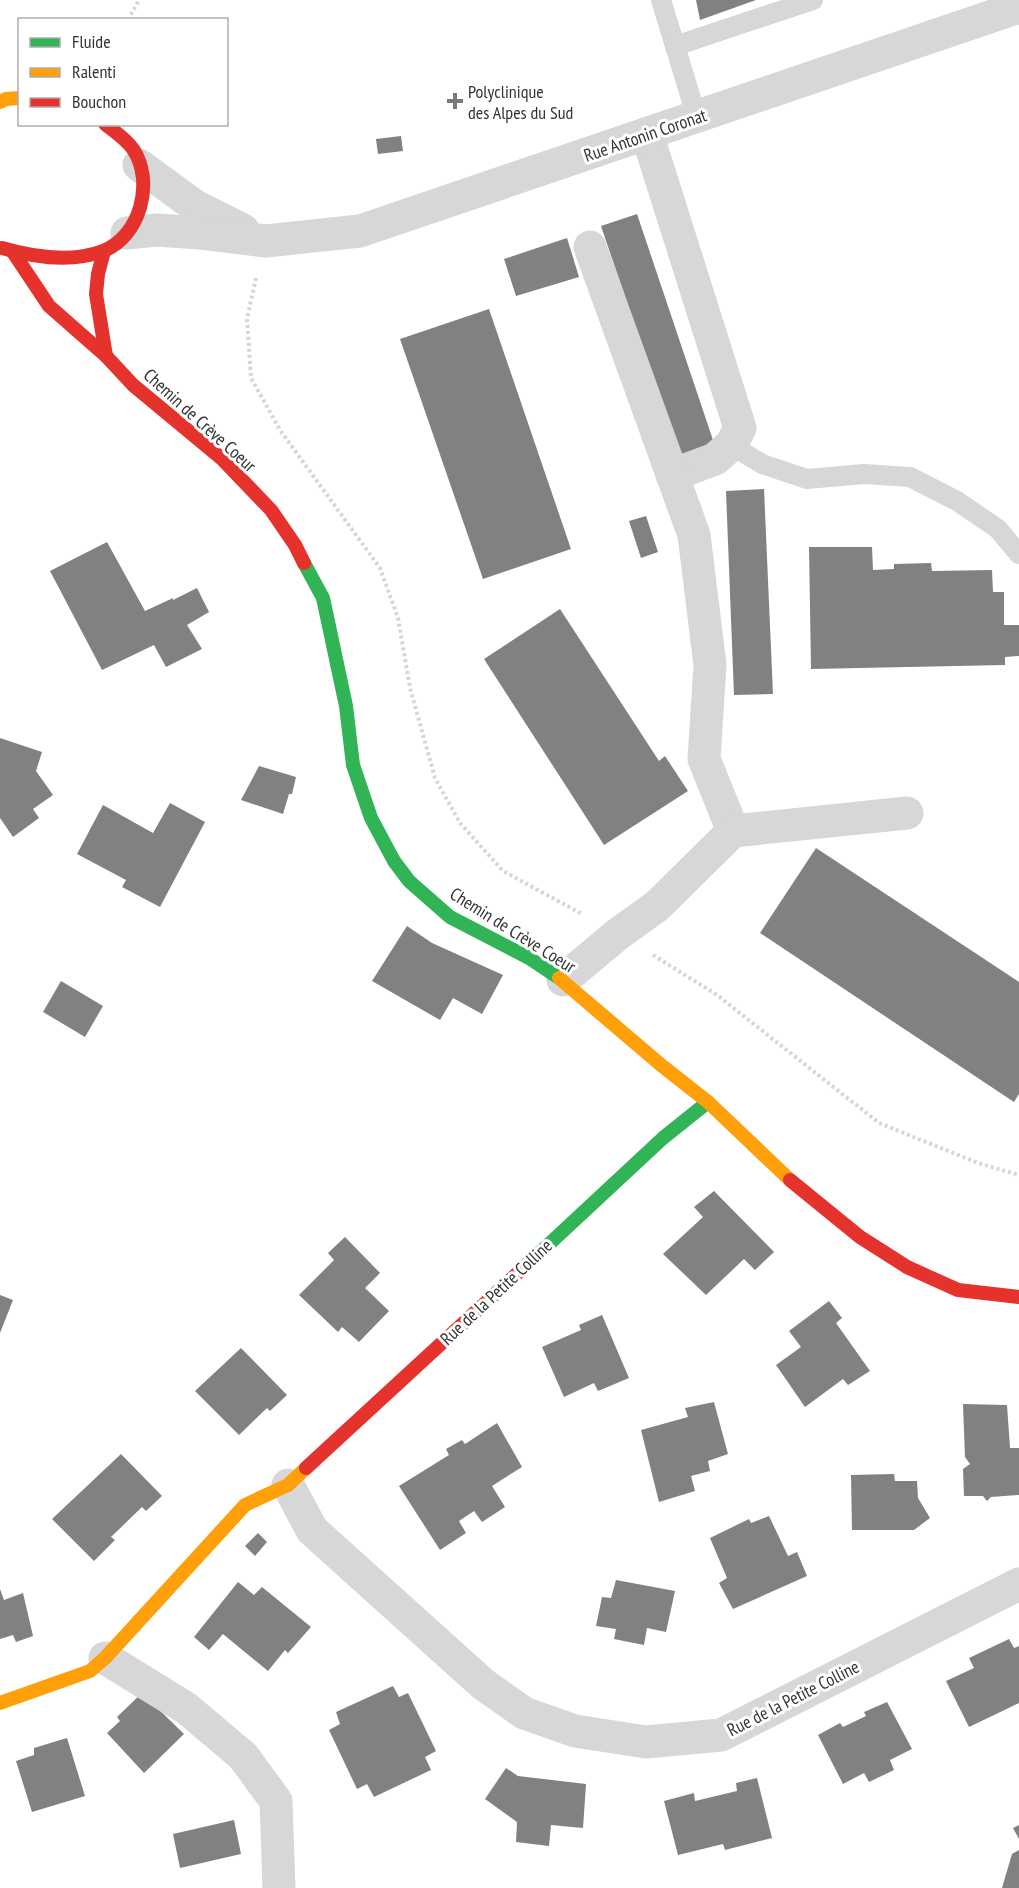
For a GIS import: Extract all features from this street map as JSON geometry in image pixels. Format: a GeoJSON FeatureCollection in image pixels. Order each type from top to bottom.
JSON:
{"type":"FeatureCollection","features":[{"type":"Feature","properties":{"kind":"street","name":"Rue Antonin Coronat"},"geometry":{"type":"LineString","coordinates":[[115,242],[157,230],[266,241],[360,231],[1019,7]]}},
{"type":"Feature","properties":{"kind":"street"},"geometry":{"type":"LineString","coordinates":[[106,356],[96,294],[98,274],[115,242],[139,214],[143,199],[139,165],[133,150],[108,126]]}},
{"type":"Feature","properties":{"kind":"street"},"geometry":{"type":"LineString","coordinates":[[647,134],[740,428],[731,445],[715,459],[672,475]]}},
{"type":"Feature","properties":{"kind":"street"},"geometry":{"type":"LineString","coordinates":[[139,165],[195,206],[266,241]]}},
{"type":"Feature","properties":{"kind":"street"},"geometry":{"type":"LineString","coordinates":[[7,250],[45,258],[80,256],[115,242]]}},
{"type":"Feature","properties":{"kind":"street"},"geometry":{"type":"LineString","coordinates":[[590,247],[694,535],[710,665],[704,759],[733,831]]}},
{"type":"Feature","properties":{"kind":"street","name":"Chemin de Crève Coeur"},"geometry":{"type":"LineString","coordinates":[[7,250],[49,306],[106,356],[133,386],[221,458],[271,510],[295,545],[323,598],[346,706],[353,765],[371,818],[394,861],[410,881],[450,917],[529,958],[563,980],[661,1065],[708,1102],[786,1177],[860,1237],[898,1261],[958,1290],[1019,1297]]}},
{"type":"Feature","properties":{"kind":"street"},"geometry":{"type":"LineString","coordinates":[[563,980],[618,934],[657,906],[733,831],[907,813]]}},
{"type":"Feature","properties":{"kind":"street","name":"Rue de la Petite Colline"},"geometry":{"type":"LineString","coordinates":[[0,1703],[90,1671],[105,1658],[245,1505],[288,1485],[663,1138],[708,1102]]}},
{"type":"Feature","properties":{"kind":"street","name":"Rue de la Petite Colline"},"geometry":{"type":"LineString","coordinates":[[288,1485],[312,1530],[483,1684],[524,1713],[554,1724],[575,1731],[646,1742],[721,1735],[1019,1584]]}},
{"type":"Feature","properties":{"kind":"street"},"geometry":{"type":"LineString","coordinates":[[105,1658],[186,1708],[243,1756],[276,1801],[279,1888]]}},
{"type":"Feature","properties":{"kind":"lane"},"geometry":{"type":"LineString","coordinates":[[675,46],[813,0]]}},
{"type":"Feature","properties":{"kind":"lane"},"geometry":{"type":"LineString","coordinates":[[658,3],[675,46],[696,118]]}},
{"type":"Feature","properties":{"kind":"lane"},"geometry":{"type":"LineString","coordinates":[[731,445],[762,464],[807,479],[864,474],[910,477],[957,501],[998,529],[1019,554]]}},
{"type":"Feature","properties":{"kind":"path"},"geometry":{"type":"LineString","coordinates":[[129,18],[139,0]]}},
{"type":"Feature","properties":{"kind":"path"},"geometry":{"type":"LineString","coordinates":[[266,241],[247,319],[251,378],[280,430],[380,568],[398,618],[410,688],[435,778],[460,823],[503,871],[618,934],[717,995],[879,1123],[978,1163],[1019,1175]]}},
{"type":"Feature","properties":{"kind":"building"},"geometry":{"type":"Polygon","coordinates":[[[696,0],[756,0],[700,20],[696,0]]]}},
{"type":"Feature","properties":{"kind":"building"},"geometry":{"type":"Polygon","coordinates":[[[401,136],[403,151],[378,154],[376,139],[401,136]]]}},
{"type":"Feature","properties":{"kind":"building"},"geometry":{"type":"Polygon","coordinates":[[[637,214],[715,446],[680,458],[601,226],[637,214]]]}},
{"type":"Feature","properties":{"kind":"building"},"geometry":{"type":"Polygon","coordinates":[[[567,238],[579,277],[516,296],[504,259],[567,238]]]}},
{"type":"Feature","properties":{"kind":"building"},"geometry":{"type":"Polygon","coordinates":[[[489,309],[571,549],[483,579],[400,339],[489,309]]]}},
{"type":"Feature","properties":{"kind":"building"},"geometry":{"type":"Polygon","coordinates":[[[764,489],[773,694],[734,695],[726,491],[764,489]]]}},
{"type":"Feature","properties":{"kind":"building"},"geometry":{"type":"Polygon","coordinates":[[[646,516],[658,552],[641,558],[629,521],[646,516]]]}},
{"type":"Feature","properties":{"kind":"building"},"geometry":{"type":"Polygon","coordinates":[[[107,542],[145,611],[197,588],[209,612],[187,625],[202,649],[166,667],[154,645],[102,670],[50,571],[107,542]]]}},
{"type":"Feature","properties":{"kind":"building"},"geometry":{"type":"Polygon","coordinates":[[[809,547],[872,547],[873,570],[894,569],[894,564],[931,563],[932,571],[992,570],[993,592],[1004,592],[1004,625],[1019,625],[1019,656],[1005,657],[1005,665],[811,669],[809,547]]]}},
{"type":"Feature","properties":{"kind":"building"},"geometry":{"type":"Polygon","coordinates":[[[560,609],[659,761],[665,756],[688,791],[604,845],[484,659],[560,609]]]}},
{"type":"Feature","properties":{"kind":"building"},"geometry":{"type":"Polygon","coordinates":[[[0,738],[42,752],[36,771],[53,795],[33,809],[39,818],[13,837],[0,818],[0,738]]]}},
{"type":"Feature","properties":{"kind":"building"},"geometry":{"type":"Polygon","coordinates":[[[259,766],[296,777],[292,794],[289,794],[283,814],[241,800],[259,766]]]}},
{"type":"Feature","properties":{"kind":"building"},"geometry":{"type":"Polygon","coordinates":[[[170,803],[205,822],[160,907],[122,887],[126,880],[77,854],[103,805],[153,833],[170,803]]]}},
{"type":"Feature","properties":{"kind":"building"},"geometry":{"type":"Polygon","coordinates":[[[816,848],[1019,982],[1019,1094],[1014,1102],[760,933],[816,848]]]}},
{"type":"Feature","properties":{"kind":"building"},"geometry":{"type":"Polygon","coordinates":[[[407,926],[432,943],[503,975],[482,1014],[453,998],[440,1020],[372,981],[407,926]]]}},
{"type":"Feature","properties":{"kind":"building"},"geometry":{"type":"Polygon","coordinates":[[[61,981],[103,1006],[85,1037],[43,1012],[61,981]]]}},
{"type":"Feature","properties":{"kind":"building"},"geometry":{"type":"Polygon","coordinates":[[[714,1191],[774,1252],[755,1270],[744,1259],[706,1295],[663,1254],[703,1217],[694,1207],[714,1191]]]}},
{"type":"Feature","properties":{"kind":"building"},"geometry":{"type":"Polygon","coordinates":[[[345,1237],[380,1273],[365,1288],[389,1311],[359,1342],[342,1327],[338,1332],[299,1295],[334,1260],[328,1253],[345,1237]]]}},
{"type":"Feature","properties":{"kind":"building"},"geometry":{"type":"Polygon","coordinates":[[[0,1295],[13,1300],[0,1333],[0,1295]]]}},
{"type":"Feature","properties":{"kind":"building"},"geometry":{"type":"Polygon","coordinates":[[[829,1301],[842,1318],[836,1323],[870,1371],[848,1385],[843,1379],[805,1407],[776,1365],[801,1347],[789,1331],[829,1301]]]}},
{"type":"Feature","properties":{"kind":"building"},"geometry":{"type":"Polygon","coordinates":[[[602,1315],[629,1378],[598,1391],[594,1383],[564,1397],[542,1347],[581,1330],[579,1325],[602,1315]]]}},
{"type":"Feature","properties":{"kind":"building"},"geometry":{"type":"Polygon","coordinates":[[[241,1348],[287,1395],[270,1411],[267,1408],[239,1435],[195,1391],[241,1348]]]}},
{"type":"Feature","properties":{"kind":"building"},"geometry":{"type":"Polygon","coordinates":[[[714,1402],[728,1454],[708,1461],[710,1471],[691,1476],[695,1491],[659,1502],[641,1430],[688,1417],[685,1408],[714,1402]]]}},
{"type":"Feature","properties":{"kind":"building"},"geometry":{"type":"Polygon","coordinates":[[[963,1404],[1007,1405],[1010,1448],[1019,1448],[1019,1495],[991,1497],[987,1501],[983,1496],[964,1496],[963,1469],[970,1464],[965,1457],[963,1404]]]}},
{"type":"Feature","properties":{"kind":"building"},"geometry":{"type":"Polygon","coordinates":[[[497,1423],[522,1467],[492,1486],[505,1507],[482,1522],[474,1511],[459,1521],[466,1533],[440,1550],[399,1486],[449,1455],[446,1449],[462,1440],[465,1444],[497,1423]]]}},
{"type":"Feature","properties":{"kind":"building"},"geometry":{"type":"Polygon","coordinates":[[[121,1454],[162,1496],[146,1511],[142,1507],[111,1537],[115,1540],[94,1561],[52,1519],[121,1454]]]}},
{"type":"Feature","properties":{"kind":"building"},"geometry":{"type":"Polygon","coordinates":[[[894,1474],[895,1481],[917,1481],[918,1498],[930,1518],[914,1530],[852,1530],[851,1475],[894,1474]]]}},
{"type":"Feature","properties":{"kind":"building"},"geometry":{"type":"Polygon","coordinates":[[[769,1516],[788,1556],[797,1552],[807,1576],[733,1609],[719,1583],[727,1578],[710,1538],[749,1519],[751,1523],[769,1516]]]}},
{"type":"Feature","properties":{"kind":"building"},"geometry":{"type":"Polygon","coordinates":[[[258,1533],[267,1542],[255,1556],[245,1546],[258,1533]]]}},
{"type":"Feature","properties":{"kind":"building"},"geometry":{"type":"Polygon","coordinates":[[[616,1580],[675,1591],[666,1632],[647,1628],[644,1645],[614,1639],[616,1629],[596,1626],[602,1597],[611,1598],[616,1580]]]}},
{"type":"Feature","properties":{"kind":"building"},"geometry":{"type":"Polygon","coordinates":[[[238,1582],[254,1595],[262,1587],[311,1627],[288,1653],[285,1650],[268,1671],[223,1634],[209,1650],[194,1637],[238,1582]]]}},
{"type":"Feature","properties":{"kind":"building"},"geometry":{"type":"Polygon","coordinates":[[[0,1589],[4,1600],[23,1593],[33,1636],[16,1642],[13,1635],[0,1639],[0,1589]]]}},
{"type":"Feature","properties":{"kind":"building"},"geometry":{"type":"Polygon","coordinates":[[[1009,1639],[1014,1648],[1019,1646],[1019,1703],[969,1727],[946,1681],[974,1668],[969,1658],[1009,1639]]]}},
{"type":"Feature","properties":{"kind":"building"},"geometry":{"type":"Polygon","coordinates":[[[393,1686],[399,1697],[408,1693],[436,1751],[425,1757],[431,1770],[374,1797],[367,1784],[357,1789],[329,1730],[340,1724],[336,1712],[393,1686]]]}},
{"type":"Feature","properties":{"kind":"building"},"geometry":{"type":"Polygon","coordinates":[[[142,1693],[184,1734],[144,1773],[107,1733],[120,1721],[117,1717],[142,1693]]]}},
{"type":"Feature","properties":{"kind":"building"},"geometry":{"type":"Polygon","coordinates":[[[887,1702],[912,1749],[890,1760],[894,1770],[869,1782],[864,1773],[843,1784],[818,1735],[840,1723],[843,1727],[866,1716],[864,1712],[887,1702]]]}},
{"type":"Feature","properties":{"kind":"building"},"geometry":{"type":"Polygon","coordinates":[[[67,1738],[85,1796],[32,1812],[16,1761],[34,1755],[34,1748],[67,1738]]]}},
{"type":"Feature","properties":{"kind":"building"},"geometry":{"type":"Polygon","coordinates":[[[506,1768],[518,1776],[586,1784],[583,1828],[551,1825],[549,1846],[516,1842],[517,1822],[485,1799],[506,1768]]]}},
{"type":"Feature","properties":{"kind":"building"},"geometry":{"type":"Polygon","coordinates":[[[757,1778],[772,1838],[725,1850],[723,1844],[678,1855],[664,1801],[694,1793],[695,1801],[737,1791],[736,1783],[757,1778]]]}},
{"type":"Feature","properties":{"kind":"building"},"geometry":{"type":"Polygon","coordinates":[[[234,1820],[241,1854],[180,1868],[173,1834],[234,1820]]]}},
{"type":"Feature","properties":{"kind":"building"},"geometry":{"type":"Polygon","coordinates":[[[1019,1825],[1019,1839],[1013,1828],[1019,1825]]]}},
{"type":"Feature","properties":{"kind":"building"},"geometry":{"type":"Polygon","coordinates":[[[1019,1850],[1019,1888],[1002,1888],[1012,1854],[1019,1850]]]}},
{"type":"Feature","properties":{"kind":"traffic: fast"},"geometry":{"type":"LineString","coordinates":[[304,563],[323,598],[346,706],[353,765],[371,818],[394,861],[409,881],[450,917],[529,958],[559,978]]}},
{"type":"Feature","properties":{"kind":"traffic: fast"},"geometry":{"type":"LineString","coordinates":[[533,1259],[663,1138],[708,1102]]}},
{"type":"Feature","properties":{"kind":"traffic: slow"},"geometry":{"type":"LineString","coordinates":[[0,102],[18,98]]}},
{"type":"Feature","properties":{"kind":"traffic: slow"},"geometry":{"type":"LineString","coordinates":[[559,978],[708,1102],[790,1180]]}},
{"type":"Feature","properties":{"kind":"traffic: slow"},"geometry":{"type":"LineString","coordinates":[[0,1703],[90,1671],[105,1658],[245,1505],[288,1485],[306,1468]]}},
{"type":"Feature","properties":{"kind":"traffic: jam"},"geometry":{"type":"LineString","coordinates":[[2,248],[39,256],[78,257],[103,251],[116,244],[126,234],[135,221],[140,207],[143,177],[140,162],[133,149],[107,126]]}},
{"type":"Feature","properties":{"kind":"traffic: jam"},"geometry":{"type":"LineString","coordinates":[[104,251],[96,294],[106,356]]}},
{"type":"Feature","properties":{"kind":"traffic: jam"},"geometry":{"type":"LineString","coordinates":[[13,252],[49,306],[106,356],[133,385],[221,458],[271,510],[295,545],[304,563]]}},
{"type":"Feature","properties":{"kind":"traffic: jam"},"geometry":{"type":"LineString","coordinates":[[790,1180],[860,1237],[907,1267],[958,1290],[1019,1297]]}},
{"type":"Feature","properties":{"kind":"traffic: jam"},"geometry":{"type":"LineString","coordinates":[[306,1468],[533,1259]]}},
{"type":"Feature","properties":{"kind":"place","name":"Polyclinique des Alpes du Sud"},"geometry":{"type":"Point","coordinates":[455,101]}}]}
